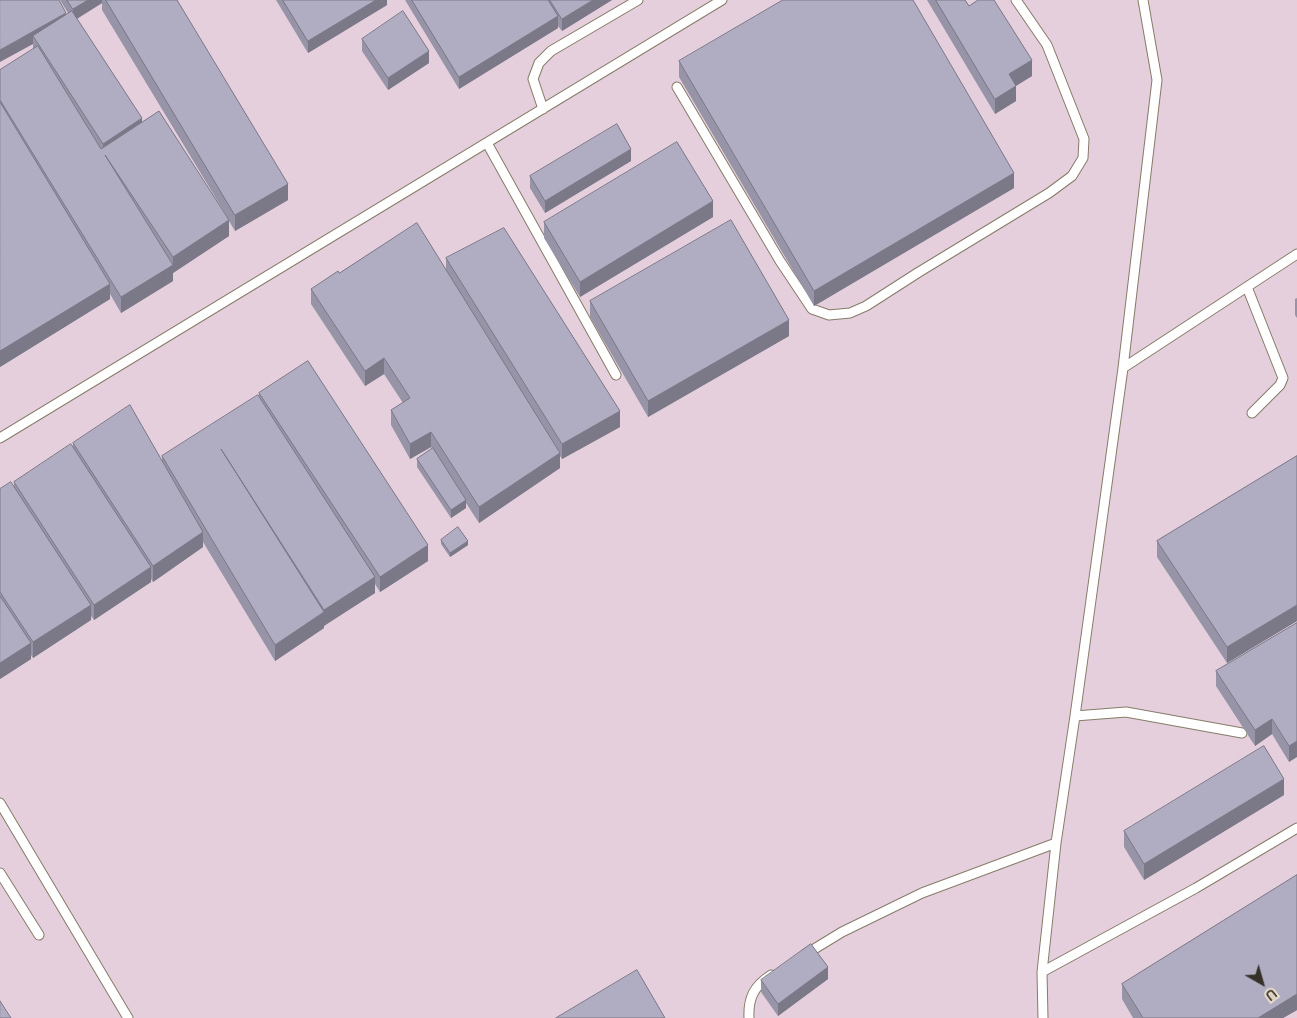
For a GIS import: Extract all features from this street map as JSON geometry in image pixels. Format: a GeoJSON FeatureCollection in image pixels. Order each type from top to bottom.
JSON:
{"type":"FeatureCollection","features":[{"type":"Feature","properties":{"kind":"lane"},"geometry":{"type":"LineString","coordinates":[[543,109],[533,79],[540,62],[551,51],[638,0]]}},
{"type":"Feature","properties":{"kind":"lane"},"geometry":{"type":"LineString","coordinates":[[0,438],[722,0]]}},
{"type":"Feature","properties":{"kind":"lane"},"geometry":{"type":"LineString","coordinates":[[677,87],[780,261],[812,308],[829,315],[850,313],[866,306],[1049,193],[1072,176],[1083,158],[1084,139],[1047,45],[1016,0]]}},
{"type":"Feature","properties":{"kind":"lane"},"geometry":{"type":"LineString","coordinates":[[1043,1018],[1042,972],[1056,842],[1122,368],[1157,80],[1143,0]]}},
{"type":"Feature","properties":{"kind":"lane"},"geometry":{"type":"LineString","coordinates":[[487,143],[616,375]]}},
{"type":"Feature","properties":{"kind":"lane"},"geometry":{"type":"LineString","coordinates":[[1122,368],[1297,254]]}},
{"type":"Feature","properties":{"kind":"lane"},"geometry":{"type":"LineString","coordinates":[[1246,287],[1283,378],[1280,385],[1252,414]]}},
{"type":"Feature","properties":{"kind":"lane"},"geometry":{"type":"LineString","coordinates":[[1075,716],[1126,712],[1242,732]]}},
{"type":"Feature","properties":{"kind":"lane"},"geometry":{"type":"LineString","coordinates":[[0,803],[128,1018]]}},
{"type":"Feature","properties":{"kind":"lane"},"geometry":{"type":"LineString","coordinates":[[1042,972],[1196,888],[1297,828]]}},
{"type":"Feature","properties":{"kind":"lane"},"geometry":{"type":"LineString","coordinates":[[802,956],[842,932],[922,893],[1056,842]]}},
{"type":"Feature","properties":{"kind":"lane"},"geometry":{"type":"LineString","coordinates":[[0,874],[39,935]]}},
{"type":"Feature","properties":{"kind":"lane"},"geometry":{"type":"LineString","coordinates":[[749,1018],[749,1007],[755,988],[761,981],[777,971]]}},
{"type":"Feature","properties":{"kind":"shaded area"},"geometry":{"type":"Polygon","coordinates":[[[0,0],[1297,0],[1297,1018],[0,1018],[0,0]]]}},
{"type":"Feature","properties":{"kind":"building"},"geometry":{"type":"Polygon","coordinates":[[[0,0],[59,0],[66,13],[0,50],[0,0]]]}},
{"type":"Feature","properties":{"kind":"building"},"geometry":{"type":"Polygon","coordinates":[[[67,0],[88,0],[73,9],[67,0]]]}},
{"type":"Feature","properties":{"kind":"building"},"geometry":{"type":"Polygon","coordinates":[[[106,0],[177,0],[288,184],[235,215],[106,0]]]}},
{"type":"Feature","properties":{"kind":"building"},"geometry":{"type":"Polygon","coordinates":[[[283,0],[376,0],[308,41],[283,0]]]}},
{"type":"Feature","properties":{"kind":"building"},"geometry":{"type":"Polygon","coordinates":[[[412,0],[548,0],[558,16],[459,77],[412,0]]]}},
{"type":"Feature","properties":{"kind":"building"},"geometry":{"type":"Polygon","coordinates":[[[550,0],[593,0],[562,19],[550,0]]]}},
{"type":"Feature","properties":{"kind":"building"},"geometry":{"type":"Polygon","coordinates":[[[783,0],[913,0],[1014,173],[814,291],[679,61],[783,0]]]}},
{"type":"Feature","properties":{"kind":"building"},"geometry":{"type":"Polygon","coordinates":[[[936,0],[965,0],[969,6],[978,0],[994,0],[1032,60],[1009,74],[1016,86],[995,99],[936,0]]]}},
{"type":"Feature","properties":{"kind":"building"},"geometry":{"type":"Polygon","coordinates":[[[72,11],[142,118],[103,144],[33,36],[72,11]]]}},
{"type":"Feature","properties":{"kind":"building"},"geometry":{"type":"Polygon","coordinates":[[[403,11],[429,51],[388,78],[362,39],[403,11]]]}},
{"type":"Feature","properties":{"kind":"building"},"geometry":{"type":"Polygon","coordinates":[[[38,46],[101,149],[159,111],[229,220],[173,257],[105,155],[173,265],[121,297],[0,100],[0,70],[38,46]]]}},
{"type":"Feature","properties":{"kind":"building"},"geometry":{"type":"Polygon","coordinates":[[[0,102],[110,284],[0,351],[0,102]]]}},
{"type":"Feature","properties":{"kind":"building"},"geometry":{"type":"Polygon","coordinates":[[[617,124],[631,149],[545,201],[530,176],[617,124]]]}},
{"type":"Feature","properties":{"kind":"building"},"geometry":{"type":"Polygon","coordinates":[[[677,142],[713,201],[580,282],[544,222],[677,142]]]}},
{"type":"Feature","properties":{"kind":"building"},"geometry":{"type":"Polygon","coordinates":[[[731,220],[789,320],[648,401],[590,301],[731,220]]]}},
{"type":"Feature","properties":{"kind":"building"},"geometry":{"type":"Polygon","coordinates":[[[417,223],[560,453],[479,507],[431,432],[410,444],[391,410],[410,398],[384,358],[365,371],[311,289],[417,223]]]}},
{"type":"Feature","properties":{"kind":"building"},"geometry":{"type":"Polygon","coordinates":[[[504,228],[620,411],[562,444],[446,258],[504,228]]]}},
{"type":"Feature","properties":{"kind":"building"},"geometry":{"type":"Polygon","coordinates":[[[308,361],[428,545],[380,577],[259,393],[308,361]]]}},
{"type":"Feature","properties":{"kind":"building"},"geometry":{"type":"Polygon","coordinates":[[[258,395],[375,577],[324,610],[221,449],[324,612],[275,645],[162,456],[258,395]]]}},
{"type":"Feature","properties":{"kind":"building"},"geometry":{"type":"Polygon","coordinates":[[[130,405],[203,532],[153,566],[73,443],[130,405]]]}},
{"type":"Feature","properties":{"kind":"building"},"geometry":{"type":"Polygon","coordinates":[[[71,444],[151,567],[94,605],[14,482],[71,444]]]}},
{"type":"Feature","properties":{"kind":"building"},"geometry":{"type":"Polygon","coordinates":[[[433,448],[466,500],[451,510],[417,459],[433,448]]]}},
{"type":"Feature","properties":{"kind":"building"},"geometry":{"type":"Polygon","coordinates":[[[1297,456],[1297,605],[1227,647],[1157,541],[1297,456]]]}},
{"type":"Feature","properties":{"kind":"building"},"geometry":{"type":"Polygon","coordinates":[[[11,482],[91,605],[33,642],[0,592],[0,489],[11,482]]]}},
{"type":"Feature","properties":{"kind":"building"},"geometry":{"type":"Polygon","coordinates":[[[458,527],[468,541],[450,553],[441,540],[458,527]]]}},
{"type":"Feature","properties":{"kind":"building"},"geometry":{"type":"Polygon","coordinates":[[[0,596],[31,643],[0,663],[0,596]]]}},
{"type":"Feature","properties":{"kind":"building"},"geometry":{"type":"Polygon","coordinates":[[[1297,623],[1297,741],[1289,746],[1272,719],[1255,730],[1216,671],[1297,623]]]}},
{"type":"Feature","properties":{"kind":"building"},"geometry":{"type":"Polygon","coordinates":[[[1264,746],[1284,779],[1144,864],[1124,831],[1264,746]]]}},
{"type":"Feature","properties":{"kind":"building"},"geometry":{"type":"Polygon","coordinates":[[[1297,875],[1297,994],[1258,1018],[1143,1018],[1122,984],[1297,875]]]}},
{"type":"Feature","properties":{"kind":"building"},"geometry":{"type":"Polygon","coordinates":[[[811,944],[828,967],[778,1004],[761,980],[811,944]]]}},
{"type":"Feature","properties":{"kind":"building"},"geometry":{"type":"Polygon","coordinates":[[[637,970],[665,1018],[556,1018],[637,970]]]}},
{"type":"Feature","properties":{"kind":"building"},"geometry":{"type":"Polygon","coordinates":[[[0,1001],[11,1018],[0,1018],[0,1001]]]}}]}
